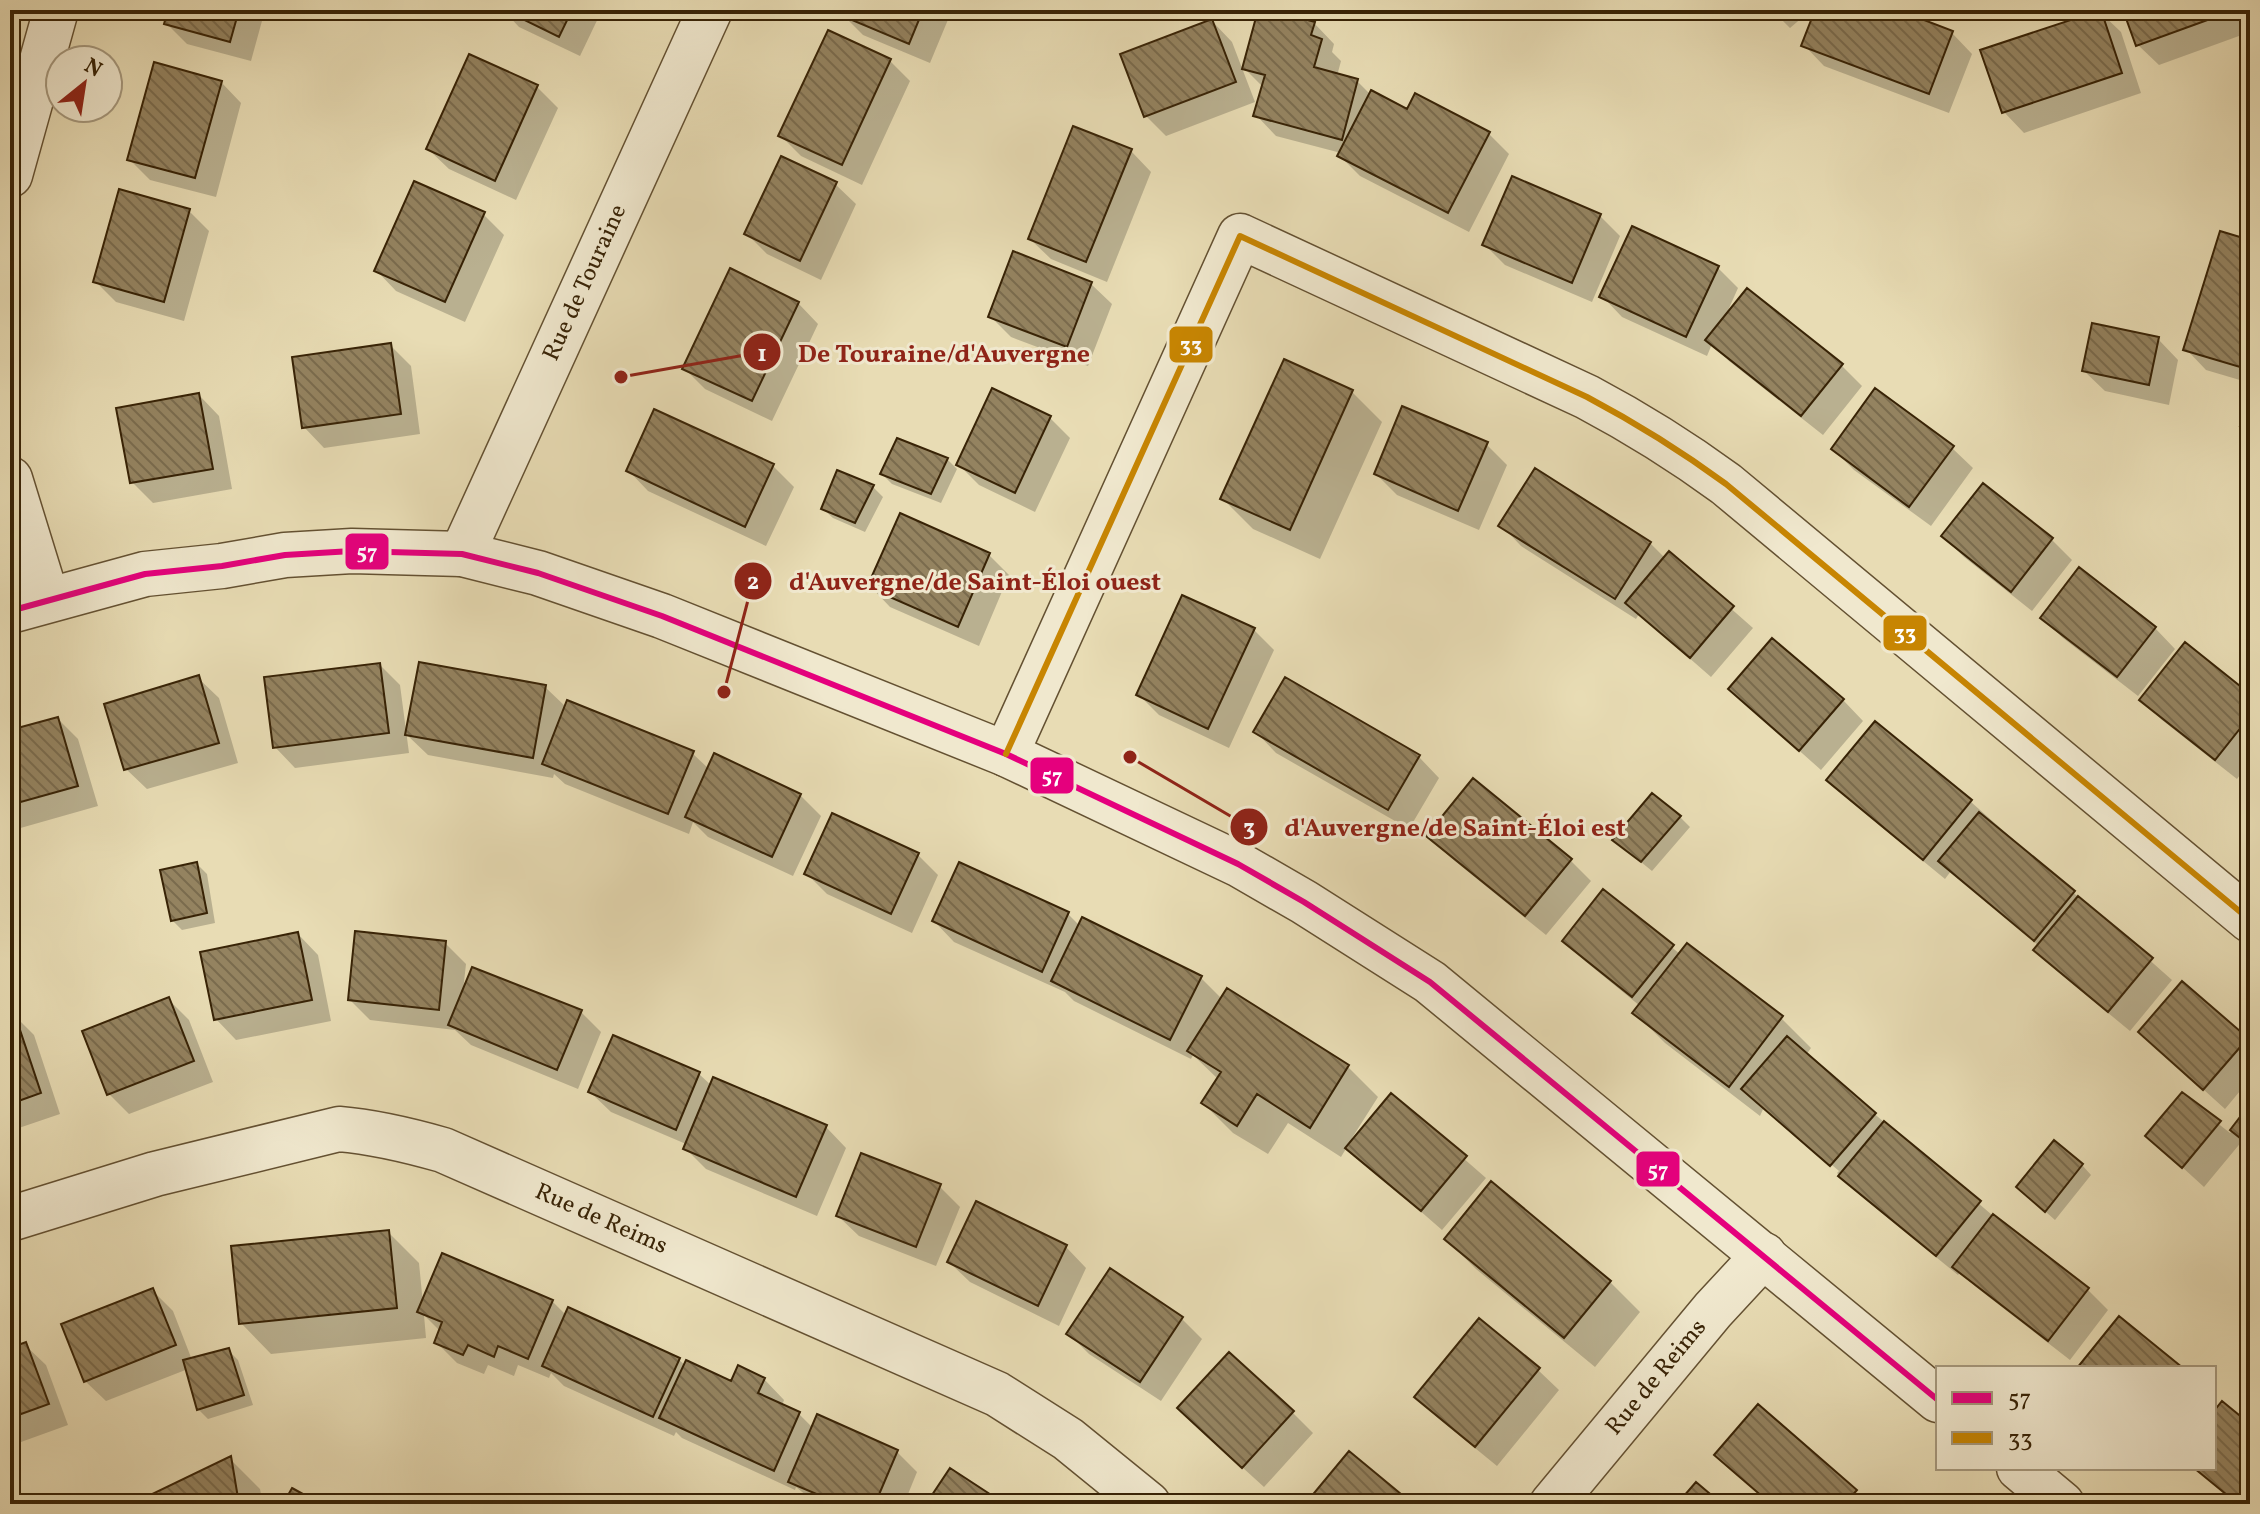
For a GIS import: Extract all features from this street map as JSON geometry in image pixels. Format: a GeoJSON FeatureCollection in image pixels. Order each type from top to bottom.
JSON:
{"type":"FeatureCollection","features":[{"type":"Feature","properties":{"kind":"street"},"geometry":{"type":"LineString","coordinates":[[10,175],[56,10]]}},
{"type":"Feature","properties":{"kind":"street","name":"Rue de Touraine"},"geometry":{"type":"LineString","coordinates":[[462,554],[710,10]]}},
{"type":"Feature","properties":{"kind":"street"},"geometry":{"type":"LineString","coordinates":[[1006,754],[1240,236],[1587,397],[1639,424],[1682,452],[1739,494],[2250,920]]}},
{"type":"Feature","properties":{"kind":"street"},"geometry":{"type":"LineString","coordinates":[[10,479],[29,605],[145,574],[222,566],[285,555],[352,551],[462,554],[538,573],[662,616],[1006,754],[1238,864],[1430,982],[1936,1398]]}},
{"type":"Feature","properties":{"kind":"street","name":"Rue de Reims"},"geometry":{"type":"LineString","coordinates":[[10,1219],[155,1174],[339,1129],[371,1131],[404,1139],[443,1150],[997,1394],[1068,1439],[1148,1504]]}},
{"type":"Feature","properties":{"kind":"street","name":"Rue de Reims"},"geometry":{"type":"LineString","coordinates":[[1552,1504],[1713,1310],[1764,1255]]}},
{"type":"Feature","properties":{"kind":"street"},"geometry":{"type":"LineString","coordinates":[[2021,1470],[2062,1504]]}},
{"type":"Feature","properties":{"kind":"building"},"geometry":{"type":"Polygon","coordinates":[[[168,10],[239,10],[230,42],[164,24],[168,10]]]}},
{"type":"Feature","properties":{"kind":"building"},"geometry":{"type":"Polygon","coordinates":[[[504,10],[572,10],[559,37],[504,10]]]}},
{"type":"Feature","properties":{"kind":"building"},"geometry":{"type":"Polygon","coordinates":[[[842,10],[923,10],[909,44],[840,15],[842,10]]]}},
{"type":"Feature","properties":{"kind":"building"},"geometry":{"type":"Polygon","coordinates":[[[1258,10],[1272,10],[1315,22],[1311,35],[1322,39],[1314,67],[1358,79],[1342,140],[1253,116],[1265,75],[1242,69],[1258,10]]]}},
{"type":"Feature","properties":{"kind":"building"},"geometry":{"type":"Polygon","coordinates":[[[1815,10],[1898,10],[1953,31],[1929,94],[1801,46],[1815,10]]]}},
{"type":"Feature","properties":{"kind":"building"},"geometry":{"type":"Polygon","coordinates":[[[2101,10],[2122,73],[2002,113],[1980,50],[2101,10]]]}},
{"type":"Feature","properties":{"kind":"building"},"geometry":{"type":"Polygon","coordinates":[[[2123,10],[2235,10],[2136,46],[2123,10]]]}},
{"type":"Feature","properties":{"kind":"building"},"geometry":{"type":"Polygon","coordinates":[[[1212,19],[1236,82],[1144,117],[1120,54],[1212,19]]]}},
{"type":"Feature","properties":{"kind":"building"},"geometry":{"type":"Polygon","coordinates":[[[828,30],[891,59],[842,165],[778,136],[828,30]]]}},
{"type":"Feature","properties":{"kind":"building"},"geometry":{"type":"Polygon","coordinates":[[[469,54],[538,85],[495,181],[426,149],[469,54]]]}},
{"type":"Feature","properties":{"kind":"building"},"geometry":{"type":"Polygon","coordinates":[[[154,62],[222,81],[195,178],[127,160],[154,62]]]}},
{"type":"Feature","properties":{"kind":"building"},"geometry":{"type":"Polygon","coordinates":[[[1371,90],[1407,109],[1415,93],[1490,132],[1448,213],[1337,156],[1371,90]]]}},
{"type":"Feature","properties":{"kind":"building"},"geometry":{"type":"Polygon","coordinates":[[[1073,126],[1132,149],[1086,262],[1028,239],[1073,126]]]}},
{"type":"Feature","properties":{"kind":"building"},"geometry":{"type":"Polygon","coordinates":[[[781,156],[837,182],[800,261],[744,234],[781,156]]]}},
{"type":"Feature","properties":{"kind":"building"},"geometry":{"type":"Polygon","coordinates":[[[1512,176],[1601,214],[1572,283],[1482,245],[1512,176]]]}},
{"type":"Feature","properties":{"kind":"building"},"geometry":{"type":"Polygon","coordinates":[[[414,181],[485,212],[445,302],[374,271],[414,181]]]}},
{"type":"Feature","properties":{"kind":"building"},"geometry":{"type":"Polygon","coordinates":[[[119,189],[190,209],[164,302],[93,282],[119,189]]]}},
{"type":"Feature","properties":{"kind":"building"},"geometry":{"type":"Polygon","coordinates":[[[1632,226],[1719,266],[1686,337],[1599,297],[1632,226]]]}},
{"type":"Feature","properties":{"kind":"building"},"geometry":{"type":"Polygon","coordinates":[[[2220,231],[2250,240],[2250,370],[2183,350],[2220,231]]]}},
{"type":"Feature","properties":{"kind":"building"},"geometry":{"type":"Polygon","coordinates":[[[1013,251],[1092,282],[1067,347],[988,317],[1013,251]]]}},
{"type":"Feature","properties":{"kind":"building"},"geometry":{"type":"Polygon","coordinates":[[[730,268],[799,302],[752,401],[682,369],[730,268]]]}},
{"type":"Feature","properties":{"kind":"building"},"geometry":{"type":"Polygon","coordinates":[[[1747,288],[1843,364],[1801,416],[1705,340],[1747,288]]]}},
{"type":"Feature","properties":{"kind":"building"},"geometry":{"type":"Polygon","coordinates":[[[2092,323],[2159,337],[2149,385],[2082,371],[2092,323]]]}},
{"type":"Feature","properties":{"kind":"building"},"geometry":{"type":"Polygon","coordinates":[[[391,343],[401,414],[302,428],[292,357],[391,343]]]}},
{"type":"Feature","properties":{"kind":"building"},"geometry":{"type":"Polygon","coordinates":[[[1284,359],[1353,390],[1290,530],[1220,499],[1284,359]]]}},
{"type":"Feature","properties":{"kind":"building"},"geometry":{"type":"Polygon","coordinates":[[[992,388],[1051,416],[1015,493],[956,465],[992,388]]]}},
{"type":"Feature","properties":{"kind":"building"},"geometry":{"type":"Polygon","coordinates":[[[1875,388],[1954,446],[1909,507],[1831,449],[1875,388]]]}},
{"type":"Feature","properties":{"kind":"building"},"geometry":{"type":"Polygon","coordinates":[[[199,393],[213,469],[130,483],[116,408],[199,393]]]}},
{"type":"Feature","properties":{"kind":"building"},"geometry":{"type":"Polygon","coordinates":[[[1402,406],[1488,442],[1458,511],[1374,474],[1402,406]]]}},
{"type":"Feature","properties":{"kind":"building"},"geometry":{"type":"Polygon","coordinates":[[[654,409],[774,464],[745,527],[626,471],[654,409]]]}},
{"type":"Feature","properties":{"kind":"building"},"geometry":{"type":"Polygon","coordinates":[[[2250,419],[2250,439],[2240,427],[2250,419]]]}},
{"type":"Feature","properties":{"kind":"building"},"geometry":{"type":"Polygon","coordinates":[[[897,438],[948,458],[931,494],[880,474],[897,438]]]}},
{"type":"Feature","properties":{"kind":"building"},"geometry":{"type":"Polygon","coordinates":[[[1535,468],[1651,542],[1615,599],[1498,526],[1535,468]]]}},
{"type":"Feature","properties":{"kind":"building"},"geometry":{"type":"Polygon","coordinates":[[[837,470],[874,485],[855,523],[821,509],[837,470]]]}},
{"type":"Feature","properties":{"kind":"building"},"geometry":{"type":"Polygon","coordinates":[[[1983,483],[2053,538],[2011,592],[1941,536],[1983,483]]]}},
{"type":"Feature","properties":{"kind":"building"},"geometry":{"type":"Polygon","coordinates":[[[900,513],[990,553],[958,627],[867,587],[900,513]]]}},
{"type":"Feature","properties":{"kind":"building"},"geometry":{"type":"Polygon","coordinates":[[[1669,551],[1734,606],[1690,658],[1625,603],[1669,551]]]}},
{"type":"Feature","properties":{"kind":"building"},"geometry":{"type":"Polygon","coordinates":[[[2079,567],[2156,627],[2117,677],[2040,618],[2079,567]]]}},
{"type":"Feature","properties":{"kind":"building"},"geometry":{"type":"Polygon","coordinates":[[[1182,595],[1255,628],[1208,729],[1136,695],[1182,595]]]}},
{"type":"Feature","properties":{"kind":"building"},"geometry":{"type":"Polygon","coordinates":[[[1772,638],[1844,699],[1799,751],[1728,689],[1772,638]]]}},
{"type":"Feature","properties":{"kind":"building"},"geometry":{"type":"Polygon","coordinates":[[[2185,642],[2250,694],[2250,716],[2215,760],[2139,700],[2185,642]]]}},
{"type":"Feature","properties":{"kind":"building"},"geometry":{"type":"Polygon","coordinates":[[[419,662],[546,685],[533,758],[405,735],[419,662]]]}},
{"type":"Feature","properties":{"kind":"building"},"geometry":{"type":"Polygon","coordinates":[[[380,663],[389,733],[273,748],[264,677],[380,663]]]}},
{"type":"Feature","properties":{"kind":"building"},"geometry":{"type":"Polygon","coordinates":[[[199,675],[219,743],[124,770],[104,704],[199,675]]]}},
{"type":"Feature","properties":{"kind":"building"},"geometry":{"type":"Polygon","coordinates":[[[1285,677],[1420,755],[1388,810],[1253,732],[1285,677]]]}},
{"type":"Feature","properties":{"kind":"building"},"geometry":{"type":"Polygon","coordinates":[[[567,700],[694,751],[668,814],[542,764],[567,700]]]}},
{"type":"Feature","properties":{"kind":"building"},"geometry":{"type":"Polygon","coordinates":[[[58,717],[78,786],[10,805],[10,730],[58,717]]]}},
{"type":"Feature","properties":{"kind":"building"},"geometry":{"type":"Polygon","coordinates":[[[1875,721],[1972,800],[1923,860],[1826,780],[1875,721]]]}},
{"type":"Feature","properties":{"kind":"building"},"geometry":{"type":"Polygon","coordinates":[[[714,753],[801,794],[772,857],[685,817],[714,753]]]}},
{"type":"Feature","properties":{"kind":"building"},"geometry":{"type":"Polygon","coordinates":[[[1473,778],[1572,859],[1525,916],[1426,836],[1473,778]]]}},
{"type":"Feature","properties":{"kind":"building"},"geometry":{"type":"Polygon","coordinates":[[[1652,793],[1681,816],[1641,862],[1612,840],[1652,793]]]}},
{"type":"Feature","properties":{"kind":"building"},"geometry":{"type":"Polygon","coordinates":[[[1979,812],[2075,891],[2034,941],[1938,861],[1979,812]]]}},
{"type":"Feature","properties":{"kind":"building"},"geometry":{"type":"Polygon","coordinates":[[[832,813],[919,853],[891,914],[804,874],[832,813]]]}},
{"type":"Feature","properties":{"kind":"building"},"geometry":{"type":"Polygon","coordinates":[[[197,862],[207,913],[171,921],[160,870],[197,862]]]}},
{"type":"Feature","properties":{"kind":"building"},"geometry":{"type":"Polygon","coordinates":[[[959,862],[1069,912],[1042,972],[932,921],[959,862]]]}},
{"type":"Feature","properties":{"kind":"building"},"geometry":{"type":"Polygon","coordinates":[[[1603,889],[1674,945],[1632,997],[1562,941],[1603,889]]]}},
{"type":"Feature","properties":{"kind":"building"},"geometry":{"type":"Polygon","coordinates":[[[2078,896],[2153,958],[2108,1012],[2033,950],[2078,896]]]}},
{"type":"Feature","properties":{"kind":"building"},"geometry":{"type":"Polygon","coordinates":[[[1082,917],[1202,976],[1170,1040],[1051,981],[1082,917]]]}},
{"type":"Feature","properties":{"kind":"building"},"geometry":{"type":"Polygon","coordinates":[[[355,931],[446,941],[439,1010],[348,1000],[355,931]]]}},
{"type":"Feature","properties":{"kind":"building"},"geometry":{"type":"Polygon","coordinates":[[[298,932],[312,1000],[214,1020],[200,952],[298,932]]]}},
{"type":"Feature","properties":{"kind":"building"},"geometry":{"type":"Polygon","coordinates":[[[1687,943],[1783,1016],[1729,1087],[1632,1013],[1687,943]]]}},
{"type":"Feature","properties":{"kind":"building"},"geometry":{"type":"Polygon","coordinates":[[[472,967],[582,1010],[557,1070],[448,1025],[472,967]]]}},
{"type":"Feature","properties":{"kind":"building"},"geometry":{"type":"Polygon","coordinates":[[[2182,981],[2248,1038],[2203,1090],[2138,1032],[2182,981]]]}},
{"type":"Feature","properties":{"kind":"building"},"geometry":{"type":"Polygon","coordinates":[[[1227,988],[1349,1065],[1310,1128],[1257,1094],[1237,1126],[1201,1103],[1221,1072],[1187,1051],[1227,988]]]}},
{"type":"Feature","properties":{"kind":"building"},"geometry":{"type":"Polygon","coordinates":[[[169,997],[194,1061],[107,1095],[82,1031],[169,997]]]}},
{"type":"Feature","properties":{"kind":"building"},"geometry":{"type":"Polygon","coordinates":[[[14,1012],[41,1093],[10,1104],[10,1013],[14,1012]]]}},
{"type":"Feature","properties":{"kind":"building"},"geometry":{"type":"Polygon","coordinates":[[[613,1035],[700,1072],[676,1130],[588,1092],[613,1035]]]}},
{"type":"Feature","properties":{"kind":"building"},"geometry":{"type":"Polygon","coordinates":[[[1787,1036],[1876,1113],[1830,1166],[1741,1089],[1787,1036]]]}},
{"type":"Feature","properties":{"kind":"building"},"geometry":{"type":"Polygon","coordinates":[[[713,1077],[827,1125],[796,1197],[683,1149],[713,1077]]]}},
{"type":"Feature","properties":{"kind":"building"},"geometry":{"type":"Polygon","coordinates":[[[2182,1092],[2221,1121],[2182,1168],[2145,1136],[2182,1092]]]}},
{"type":"Feature","properties":{"kind":"building"},"geometry":{"type":"Polygon","coordinates":[[[1391,1093],[1467,1156],[1421,1211],[1345,1148],[1391,1093]]]}},
{"type":"Feature","properties":{"kind":"building"},"geometry":{"type":"Polygon","coordinates":[[[2250,1104],[2250,1146],[2230,1130],[2250,1104]]]}},
{"type":"Feature","properties":{"kind":"building"},"geometry":{"type":"Polygon","coordinates":[[[1884,1121],[1981,1201],[1936,1256],[1838,1176],[1884,1121]]]}},
{"type":"Feature","properties":{"kind":"building"},"geometry":{"type":"Polygon","coordinates":[[[2054,1140],[2083,1164],[2045,1212],[2016,1187],[2054,1140]]]}},
{"type":"Feature","properties":{"kind":"building"},"geometry":{"type":"Polygon","coordinates":[[[861,1153],[941,1184],[916,1247],[836,1216],[861,1153]]]}},
{"type":"Feature","properties":{"kind":"building"},"geometry":{"type":"Polygon","coordinates":[[[1491,1181],[1611,1281],[1564,1338],[1444,1239],[1491,1181]]]}},
{"type":"Feature","properties":{"kind":"building"},"geometry":{"type":"Polygon","coordinates":[[[976,1201],[1067,1245],[1038,1306],[947,1262],[976,1201]]]}},
{"type":"Feature","properties":{"kind":"building"},"geometry":{"type":"Polygon","coordinates":[[[1993,1214],[2089,1288],[2048,1341],[1952,1267],[1993,1214]]]}},
{"type":"Feature","properties":{"kind":"building"},"geometry":{"type":"Polygon","coordinates":[[[389,1230],[397,1308],[239,1324],[231,1246],[389,1230]]]}},
{"type":"Feature","properties":{"kind":"building"},"geometry":{"type":"Polygon","coordinates":[[[442,1253],[553,1300],[528,1359],[498,1346],[494,1357],[468,1345],[463,1355],[434,1343],[442,1322],[417,1312],[442,1253]]]}},
{"type":"Feature","properties":{"kind":"building"},"geometry":{"type":"Polygon","coordinates":[[[1110,1268],[1183,1317],[1140,1382],[1066,1334],[1110,1268]]]}},
{"type":"Feature","properties":{"kind":"building"},"geometry":{"type":"Polygon","coordinates":[[[153,1288],[176,1345],[84,1382],[61,1324],[153,1288]]]}},
{"type":"Feature","properties":{"kind":"building"},"geometry":{"type":"Polygon","coordinates":[[[568,1307],[680,1358],[653,1417],[542,1366],[568,1307]]]}},
{"type":"Feature","properties":{"kind":"building"},"geometry":{"type":"Polygon","coordinates":[[[2119,1316],[2181,1366],[2079,1366],[2119,1316]]]}},
{"type":"Feature","properties":{"kind":"building"},"geometry":{"type":"Polygon","coordinates":[[[1479,1318],[1540,1368],[1475,1447],[1414,1397],[1479,1318]]]}},
{"type":"Feature","properties":{"kind":"building"},"geometry":{"type":"Polygon","coordinates":[[[26,1342],[49,1404],[10,1418],[10,1348],[26,1342]]]}},
{"type":"Feature","properties":{"kind":"building"},"geometry":{"type":"Polygon","coordinates":[[[229,1348],[244,1395],[197,1410],[183,1360],[229,1348]]]}},
{"type":"Feature","properties":{"kind":"building"},"geometry":{"type":"Polygon","coordinates":[[[1229,1352],[1294,1411],[1242,1468],[1177,1408],[1229,1352]]]}},
{"type":"Feature","properties":{"kind":"building"},"geometry":{"type":"Polygon","coordinates":[[[686,1360],[731,1381],[738,1365],[765,1378],[758,1393],[800,1412],[774,1471],[659,1418],[686,1360]]]}},
{"type":"Feature","properties":{"kind":"building"},"geometry":{"type":"Polygon","coordinates":[[[2222,1401],[2250,1424],[2250,1504],[2238,1504],[2196,1470],[2216,1470],[2216,1408],[2222,1401]]]}},
{"type":"Feature","properties":{"kind":"building"},"geometry":{"type":"Polygon","coordinates":[[[1758,1404],[1857,1490],[1845,1504],[1771,1504],[1714,1455],[1758,1404]]]}},
{"type":"Feature","properties":{"kind":"building"},"geometry":{"type":"Polygon","coordinates":[[[817,1414],[898,1450],[875,1504],[840,1504],[788,1482],[817,1414]]]}},
{"type":"Feature","properties":{"kind":"building"},"geometry":{"type":"Polygon","coordinates":[[[1349,1451],[1413,1504],[1305,1504],[1349,1451]]]}},
{"type":"Feature","properties":{"kind":"building"},"geometry":{"type":"Polygon","coordinates":[[[231,1456],[239,1504],[141,1504],[150,1495],[231,1456]]]}},
{"type":"Feature","properties":{"kind":"building"},"geometry":{"type":"Polygon","coordinates":[[[950,1468],[1005,1504],[926,1504],[950,1468]]]}},
{"type":"Feature","properties":{"kind":"building"},"geometry":{"type":"Polygon","coordinates":[[[1696,1482],[1722,1504],[1677,1504],[1696,1482]]]}},
{"type":"Feature","properties":{"kind":"building"},"geometry":{"type":"Polygon","coordinates":[[[292,1488],[321,1504],[283,1504],[292,1488]]]}},
{"type":"Feature","properties":{"kind":"transit line","name":"33"},"geometry":{"type":"LineString","coordinates":[[1006,754],[1240,236],[1587,397],[1692,460],[1726,484],[2250,920]]}},
{"type":"Feature","properties":{"kind":"transit line","name":"57"},"geometry":{"type":"LineString","coordinates":[[10,611],[145,574],[222,566],[285,555],[352,551],[462,554],[538,573],[662,616],[1006,754],[1238,864],[1430,982],[1936,1398]]}},
{"type":"Feature","properties":{"kind":"place","name":"De Touraine/d'Auvergne"},"geometry":{"type":"Point","coordinates":[621,377]}},
{"type":"Feature","properties":{"kind":"place","name":"d'Auvergne/de Saint-Éloi ouest"},"geometry":{"type":"Point","coordinates":[724,692]}},
{"type":"Feature","properties":{"kind":"place","name":"d'Auvergne/de Saint-Éloi est"},"geometry":{"type":"Point","coordinates":[1130,757]}}]}
